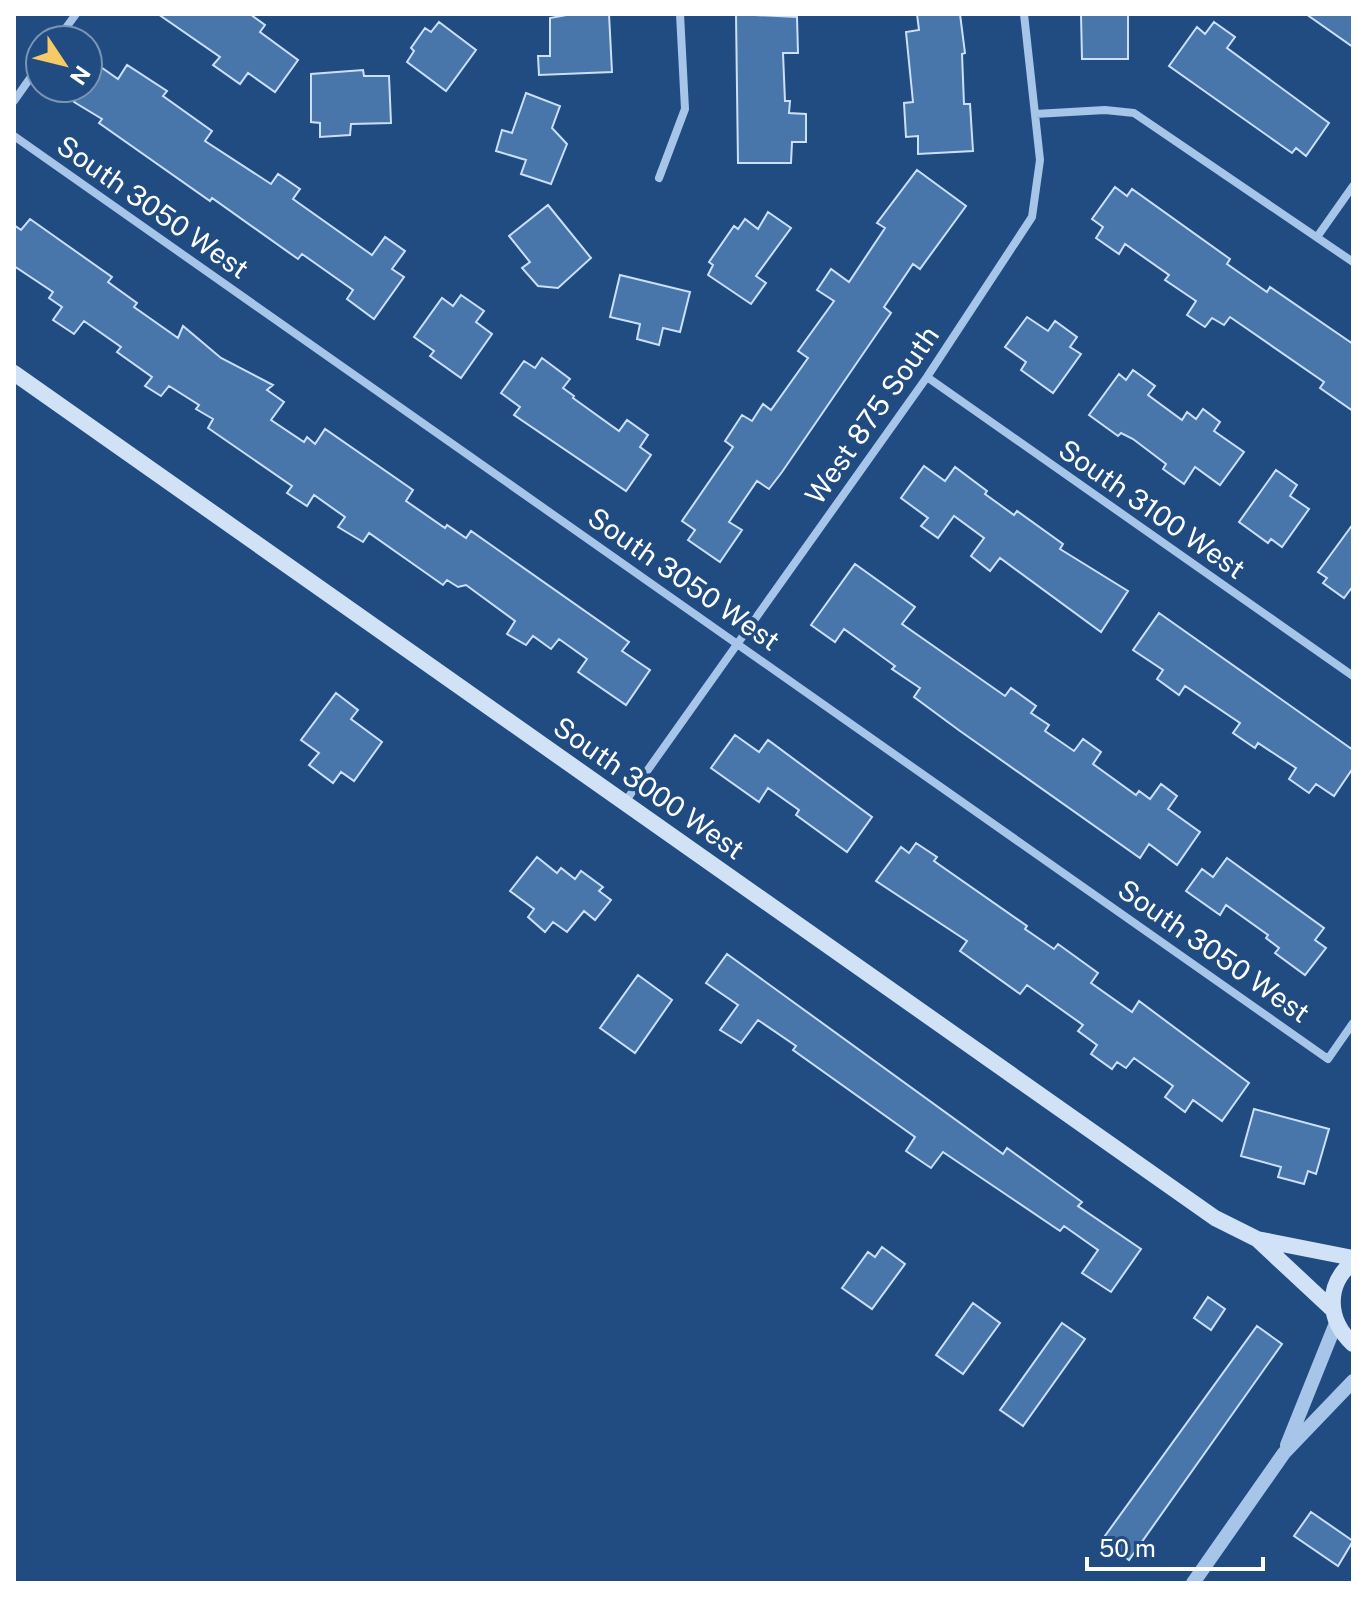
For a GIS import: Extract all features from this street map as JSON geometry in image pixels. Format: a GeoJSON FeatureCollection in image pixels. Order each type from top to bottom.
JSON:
{"type":"FeatureCollection","features":[{"type":"Feature","properties":{"kind":"main road","name":"South 3000 West"},"geometry":{"type":"LineString","coordinates":[[14,373],[1190,1200],[1257,1239],[1334,1316],[1353,1344]]}},
{"type":"Feature","properties":{"kind":"main road","name":"South 3000 West"},"geometry":{"type":"LineString","coordinates":[[1257,1239],[1353,1260]]}},
{"type":"Feature","properties":{"kind":"main road"},"geometry":{"type":"LineString","coordinates":[[1334,1316],[1337,1280],[1353,1260]]}},
{"type":"Feature","properties":{"kind":"street"},"geometry":{"type":"LineString","coordinates":[[659,178],[685,109],[680,14]]}},
{"type":"Feature","properties":{"kind":"street","name":"West 875 South"},"geometry":{"type":"LineString","coordinates":[[625,803],[927,377],[1032,217],[1040,160],[1024,14]]}},
{"type":"Feature","properties":{"kind":"street"},"geometry":{"type":"LineString","coordinates":[[1035,114],[1105,110],[1134,113],[1353,262]]}},
{"type":"Feature","properties":{"kind":"street","name":"South 3050 West"},"geometry":{"type":"LineString","coordinates":[[14,136],[1328,1059],[1353,1023]]}},
{"type":"Feature","properties":{"kind":"street"},"geometry":{"type":"LineString","coordinates":[[1317,237],[1353,186]]}},
{"type":"Feature","properties":{"kind":"street","name":"South 3100 West"},"geometry":{"type":"LineString","coordinates":[[927,377],[1353,676]]}},
{"type":"Feature","properties":{"kind":"street"},"geometry":{"type":"LineString","coordinates":[[1284,1453],[1334,1316]]}},
{"type":"Feature","properties":{"kind":"street"},"geometry":{"type":"LineString","coordinates":[[1193,1583],[1284,1453],[1353,1381]]}},
{"type":"Feature","properties":{"kind":"building"},"geometry":{"type":"Polygon","coordinates":[[[158,14],[250,14],[265,25],[260,32],[298,60],[275,92],[248,73],[240,84],[213,65],[220,57],[158,14]]]}},
{"type":"Feature","properties":{"kind":"building"},"geometry":{"type":"Polygon","coordinates":[[[572,14],[609,14],[612,72],[539,75],[538,56],[550,56],[550,18],[572,14]]]}},
{"type":"Feature","properties":{"kind":"building"},"geometry":{"type":"Polygon","coordinates":[[[736,14],[797,17],[798,53],[783,53],[785,101],[790,101],[789,113],[806,114],[806,142],[792,142],[791,163],[738,163],[736,14]]]}},
{"type":"Feature","properties":{"kind":"building"},"geometry":{"type":"Polygon","coordinates":[[[917,14],[960,14],[965,53],[962,54],[964,104],[970,104],[973,151],[918,154],[918,136],[906,137],[904,103],[913,102],[906,32],[919,30],[917,14]]]}},
{"type":"Feature","properties":{"kind":"building"},"geometry":{"type":"Polygon","coordinates":[[[1081,14],[1128,14],[1128,59],[1082,59],[1081,14]]]}},
{"type":"Feature","properties":{"kind":"building"},"geometry":{"type":"Polygon","coordinates":[[[1306,14],[1353,14],[1353,47],[1306,14]]]}},
{"type":"Feature","properties":{"kind":"building"},"geometry":{"type":"Polygon","coordinates":[[[439,22],[476,50],[446,91],[407,62],[414,51],[411,48],[425,28],[431,32],[439,22]]]}},
{"type":"Feature","properties":{"kind":"building"},"geometry":{"type":"Polygon","coordinates":[[[1214,22],[1235,37],[1227,48],[1329,123],[1306,156],[1296,148],[1292,153],[1169,66],[1197,27],[1205,34],[1214,22]]]}},
{"type":"Feature","properties":{"kind":"building"},"geometry":{"type":"Polygon","coordinates":[[[127,65],[167,91],[163,96],[212,131],[205,141],[271,184],[278,174],[300,189],[293,199],[372,255],[385,237],[405,251],[392,269],[404,277],[374,319],[347,299],[353,290],[302,254],[298,259],[212,198],[210,201],[99,123],[102,119],[77,104],[104,104],[104,69],[118,79],[127,65]]]}},
{"type":"Feature","properties":{"kind":"building"},"geometry":{"type":"Polygon","coordinates":[[[363,70],[364,76],[389,76],[391,123],[351,124],[350,135],[320,137],[320,123],[311,122],[311,74],[363,70]]]}},
{"type":"Feature","properties":{"kind":"building"},"geometry":{"type":"Polygon","coordinates":[[[526,93],[560,106],[552,128],[567,144],[551,184],[521,174],[526,160],[496,151],[502,130],[512,133],[526,93]]]}},
{"type":"Feature","properties":{"kind":"building"},"geometry":{"type":"Polygon","coordinates":[[[917,170],[966,206],[920,269],[913,264],[884,307],[891,313],[782,472],[769,489],[757,481],[729,522],[742,530],[720,562],[688,540],[695,530],[682,521],[733,447],[725,441],[742,415],[752,421],[763,404],[771,410],[808,358],[798,351],[834,301],[817,290],[831,269],[849,282],[885,228],[877,223],[917,170]]]}},
{"type":"Feature","properties":{"kind":"building"},"geometry":{"type":"Polygon","coordinates":[[[1115,187],[1127,196],[1132,189],[1230,259],[1227,264],[1267,292],[1270,287],[1353,344],[1353,411],[1320,388],[1324,382],[1230,317],[1224,325],[1212,318],[1205,327],[1187,315],[1196,301],[1165,280],[1169,275],[1125,244],[1119,254],[1096,238],[1103,227],[1092,219],[1115,187]]]}},
{"type":"Feature","properties":{"kind":"building"},"geometry":{"type":"Polygon","coordinates":[[[548,205],[591,258],[558,288],[538,286],[522,268],[530,262],[509,236],[548,205]]]}},
{"type":"Feature","properties":{"kind":"building"},"geometry":{"type":"Polygon","coordinates":[[[768,212],[791,228],[756,276],[766,283],[751,304],[708,275],[713,265],[709,262],[734,226],[738,229],[745,219],[758,229],[768,212]]]}},
{"type":"Feature","properties":{"kind":"building"},"geometry":{"type":"Polygon","coordinates":[[[30,219],[112,277],[108,282],[137,303],[134,307],[178,338],[183,326],[221,358],[273,385],[267,390],[284,402],[271,420],[304,442],[307,437],[315,444],[325,429],[413,490],[406,501],[445,528],[447,525],[466,538],[471,531],[629,642],[622,651],[650,670],[626,705],[578,672],[587,659],[559,639],[551,649],[533,636],[526,645],[507,634],[515,621],[466,585],[458,587],[447,580],[443,585],[369,533],[363,542],[338,527],[345,517],[314,495],[307,506],[287,493],[292,486],[208,428],[213,419],[196,409],[199,405],[169,386],[161,396],[145,386],[152,377],[117,352],[121,347],[84,321],[74,334],[53,320],[62,307],[49,298],[53,292],[14,266],[14,225],[21,230],[30,219]]]}},
{"type":"Feature","properties":{"kind":"building"},"geometry":{"type":"Polygon","coordinates":[[[620,275],[690,292],[680,332],[663,328],[659,345],[637,339],[640,324],[610,317],[620,275]]]}},
{"type":"Feature","properties":{"kind":"building"},"geometry":{"type":"Polygon","coordinates":[[[461,295],[484,311],[476,322],[492,334],[461,378],[430,356],[434,351],[414,337],[442,298],[453,306],[461,295]]]}},
{"type":"Feature","properties":{"kind":"building"},"geometry":{"type":"Polygon","coordinates":[[[1027,317],[1048,331],[1055,321],[1077,337],[1070,347],[1081,354],[1053,393],[1021,370],[1026,362],[1005,347],[1027,317]]]}},
{"type":"Feature","properties":{"kind":"building"},"geometry":{"type":"Polygon","coordinates":[[[542,358],[570,379],[563,388],[573,398],[619,431],[627,420],[648,435],[640,447],[651,455],[626,491],[514,415],[520,407],[501,393],[524,361],[535,368],[542,358]]]}},
{"type":"Feature","properties":{"kind":"building"},"geometry":{"type":"Polygon","coordinates":[[[1133,370],[1155,386],[1148,395],[1182,420],[1187,412],[1196,419],[1203,409],[1220,422],[1214,431],[1244,452],[1220,485],[1195,467],[1184,484],[1163,469],[1166,464],[1133,439],[1121,433],[1118,436],[1089,415],[1119,374],[1126,380],[1133,370]]]}},
{"type":"Feature","properties":{"kind":"building"},"geometry":{"type":"Polygon","coordinates":[[[924,466],[945,481],[955,467],[1014,515],[1017,511],[1063,544],[1060,549],[1128,591],[1101,632],[1000,558],[990,571],[971,556],[984,538],[954,516],[938,538],[921,526],[928,518],[901,498],[924,466]]]}},
{"type":"Feature","properties":{"kind":"building"},"geometry":{"type":"Polygon","coordinates":[[[1276,470],[1297,485],[1290,496],[1309,509],[1282,547],[1271,539],[1268,543],[1239,522],[1276,470]]]}},
{"type":"Feature","properties":{"kind":"building"},"geometry":{"type":"Polygon","coordinates":[[[1353,524],[1353,586],[1344,598],[1323,583],[1327,578],[1318,572],[1353,524]]]}},
{"type":"Feature","properties":{"kind":"building"},"geometry":{"type":"Polygon","coordinates":[[[855,564],[915,607],[902,624],[1005,696],[1011,688],[1036,706],[1031,713],[1049,725],[1045,731],[1074,751],[1083,739],[1101,752],[1093,764],[1136,795],[1139,791],[1150,799],[1161,784],[1177,796],[1168,809],[1200,832],[1177,865],[1149,844],[1140,858],[960,731],[914,697],[920,688],[892,669],[895,666],[844,629],[835,642],[811,625],[855,564]]]}},
{"type":"Feature","properties":{"kind":"building"},"geometry":{"type":"Polygon","coordinates":[[[1159,613],[1353,750],[1353,768],[1334,796],[1316,784],[1309,793],[1289,779],[1296,768],[1258,743],[1255,748],[1233,733],[1240,723],[1185,686],[1179,695],[1157,679],[1163,670],[1133,650],[1159,613]]]}},
{"type":"Feature","properties":{"kind":"building"},"geometry":{"type":"Polygon","coordinates":[[[336,693],[358,710],[351,719],[382,742],[354,781],[341,772],[333,783],[309,765],[319,753],[301,740],[336,693]]]}},
{"type":"Feature","properties":{"kind":"building"},"geometry":{"type":"Polygon","coordinates":[[[735,735],[759,752],[768,740],[872,817],[847,852],[796,815],[799,810],[768,788],[759,802],[711,768],[735,735]]]}},
{"type":"Feature","properties":{"kind":"building"},"geometry":{"type":"Polygon","coordinates":[[[916,843],[937,857],[934,861],[1027,926],[1025,929],[1054,949],[1058,944],[1098,973],[1091,983],[1132,1012],[1139,1001],[1249,1083],[1222,1121],[1193,1100],[1185,1112],[1165,1097],[1173,1086],[1134,1058],[1126,1068],[1117,1062],[1112,1069],[1091,1054],[1097,1045],[1078,1031],[1083,1025],[1027,985],[1020,994],[960,951],[967,941],[876,881],[901,847],[909,853],[916,843]]]}},
{"type":"Feature","properties":{"kind":"building"},"geometry":{"type":"Polygon","coordinates":[[[537,857],[557,873],[561,868],[575,879],[581,871],[603,887],[599,891],[611,900],[595,920],[584,911],[567,932],[553,922],[545,932],[528,917],[534,909],[510,891],[537,857]]]}},
{"type":"Feature","properties":{"kind":"building"},"geometry":{"type":"Polygon","coordinates":[[[1227,858],[1324,928],[1315,940],[1326,948],[1305,975],[1275,953],[1279,948],[1266,938],[1268,935],[1226,905],[1220,915],[1186,891],[1202,869],[1213,877],[1227,858]]]}},
{"type":"Feature","properties":{"kind":"building"},"geometry":{"type":"Polygon","coordinates":[[[727,954],[1003,1154],[1007,1148],[1082,1202],[1078,1206],[1141,1249],[1111,1292],[1082,1273],[1098,1250],[1064,1226],[1060,1231],[943,1152],[931,1168],[906,1151],[915,1137],[793,1050],[796,1046],[758,1020],[741,1043],[720,1030],[738,1005],[706,983],[727,954]]]}},
{"type":"Feature","properties":{"kind":"building"},"geometry":{"type":"Polygon","coordinates":[[[638,975],[672,1000],[635,1053],[600,1028],[638,975]]]}},
{"type":"Feature","properties":{"kind":"building"},"geometry":{"type":"Polygon","coordinates":[[[1254,1109],[1329,1129],[1316,1174],[1308,1171],[1304,1184],[1278,1177],[1281,1167],[1241,1156],[1254,1109]]]}},
{"type":"Feature","properties":{"kind":"building"},"geometry":{"type":"Polygon","coordinates":[[[882,1247],[905,1264],[872,1309],[842,1288],[868,1252],[875,1257],[882,1247]]]}},
{"type":"Feature","properties":{"kind":"building"},"geometry":{"type":"Polygon","coordinates":[[[1208,1297],[1225,1309],[1211,1330],[1194,1318],[1208,1297]]]}},
{"type":"Feature","properties":{"kind":"building"},"geometry":{"type":"Polygon","coordinates":[[[973,1303],[1000,1323],[963,1374],[936,1355],[973,1303]]]}},
{"type":"Feature","properties":{"kind":"building"},"geometry":{"type":"Polygon","coordinates":[[[1062,1323],[1085,1339],[1023,1426],[1000,1410],[1062,1323]]]}},
{"type":"Feature","properties":{"kind":"building"},"geometry":{"type":"Polygon","coordinates":[[[1257,1326],[1282,1344],[1129,1560],[1102,1540],[1257,1326]]]}},
{"type":"Feature","properties":{"kind":"building"},"geometry":{"type":"Polygon","coordinates":[[[1311,1512],[1353,1541],[1338,1566],[1294,1536],[1311,1512]]]}}]}
